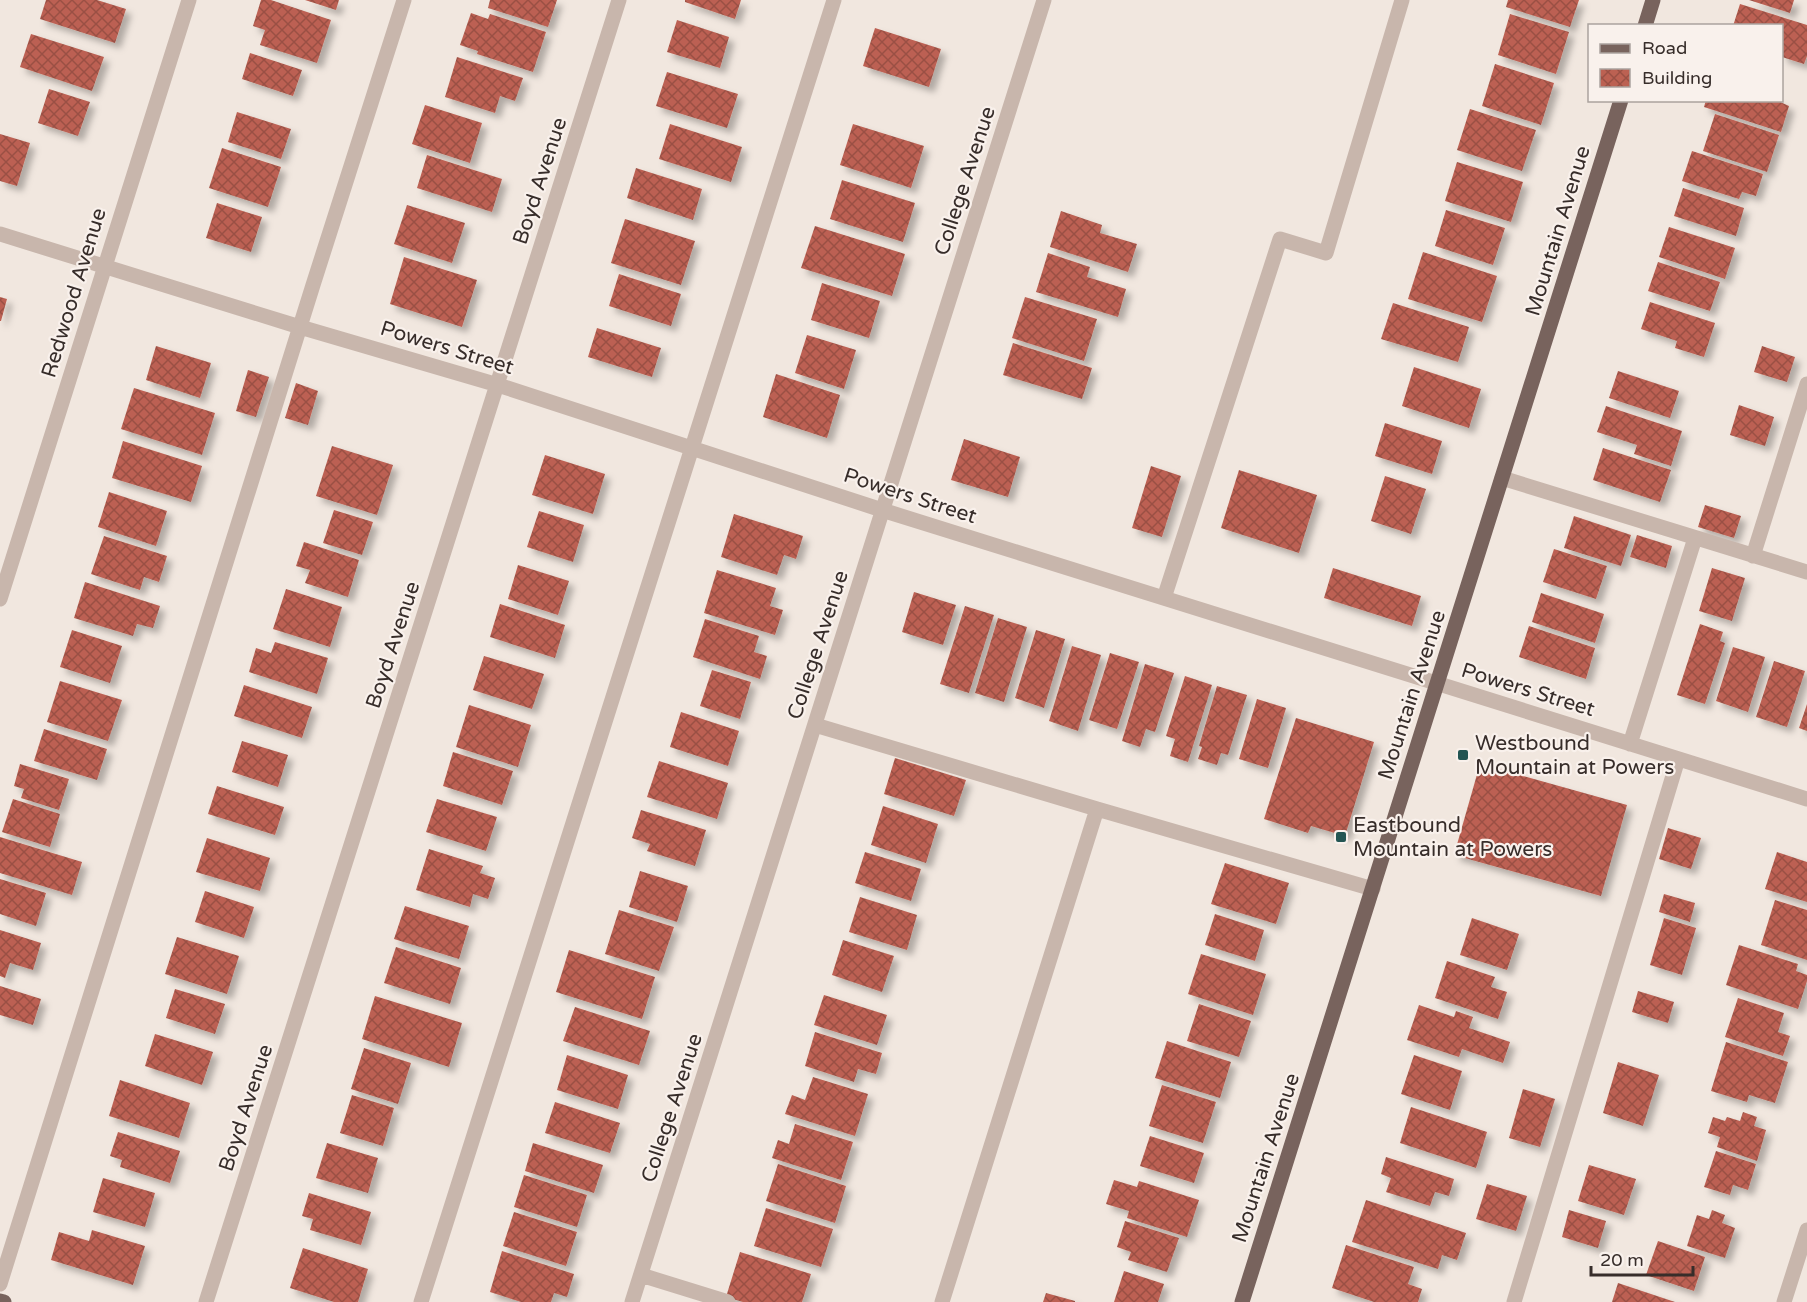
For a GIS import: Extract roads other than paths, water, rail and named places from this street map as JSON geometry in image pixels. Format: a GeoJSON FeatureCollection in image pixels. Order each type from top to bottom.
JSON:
{"type":"FeatureCollection","features":[{"type":"Feature","properties":{"kind":"main road"},"geometry":{"type":"LineString","coordinates":[[1646,24],[1653,0]]}},
{"type":"Feature","properties":{"kind":"main road","name":"Mountain Avenue"},"geometry":{"type":"LineString","coordinates":[[1242,1302],[1620,102]]}},
{"type":"Feature","properties":{"kind":"street","name":"Redwood Avenue"},"geometry":{"type":"LineString","coordinates":[[0,599],[189,0]]}},
{"type":"Feature","properties":{"kind":"street"},"geometry":{"type":"LineString","coordinates":[[0,1284],[404,0]]}},
{"type":"Feature","properties":{"kind":"street","name":"Boyd Avenue"},"geometry":{"type":"LineString","coordinates":[[206,1302],[620,0]]}},
{"type":"Feature","properties":{"kind":"street"},"geometry":{"type":"LineString","coordinates":[[421,1302],[834,0]]}},
{"type":"Feature","properties":{"kind":"street","name":"College Avenue"},"geometry":{"type":"LineString","coordinates":[[632,1302],[1044,0]]}},
{"type":"Feature","properties":{"kind":"street"},"geometry":{"type":"LineString","coordinates":[[1164,598],[1280,239],[1326,253],[1402,0]]}},
{"type":"Feature","properties":{"kind":"street","name":"Powers Street"},"geometry":{"type":"LineString","coordinates":[[0,234],[300,327],[498,385],[882,510],[1807,799]]}},
{"type":"Feature","properties":{"kind":"street"},"geometry":{"type":"LineString","coordinates":[[1753,555],[1807,384]]}},
{"type":"Feature","properties":{"kind":"street"},"geometry":{"type":"LineString","coordinates":[[1502,478],[1807,572]]}},
{"type":"Feature","properties":{"kind":"street"},"geometry":{"type":"LineString","coordinates":[[1630,744],[1695,538]]}},
{"type":"Feature","properties":{"kind":"street"},"geometry":{"type":"LineString","coordinates":[[815,725],[1372,889]]}},
{"type":"Feature","properties":{"kind":"street"},"geometry":{"type":"LineString","coordinates":[[1514,1302],[1678,759]]}},
{"type":"Feature","properties":{"kind":"street"},"geometry":{"type":"LineString","coordinates":[[942,1302],[1097,809]]}},
{"type":"Feature","properties":{"kind":"street"},"geometry":{"type":"LineString","coordinates":[[1784,1302],[1807,1230]]}},
{"type":"Feature","properties":{"kind":"street"},"geometry":{"type":"LineString","coordinates":[[641,1275],[728,1302]]}},
{"type":"Feature","properties":{"kind":"place","name":"Westbound Mountain at Powers"},"geometry":{"type":"Point","coordinates":[1463,755]}},
{"type":"Feature","properties":{"kind":"place","name":"Eastbound Mountain at Powers"},"geometry":{"type":"Point","coordinates":[1341,837]}}]}
